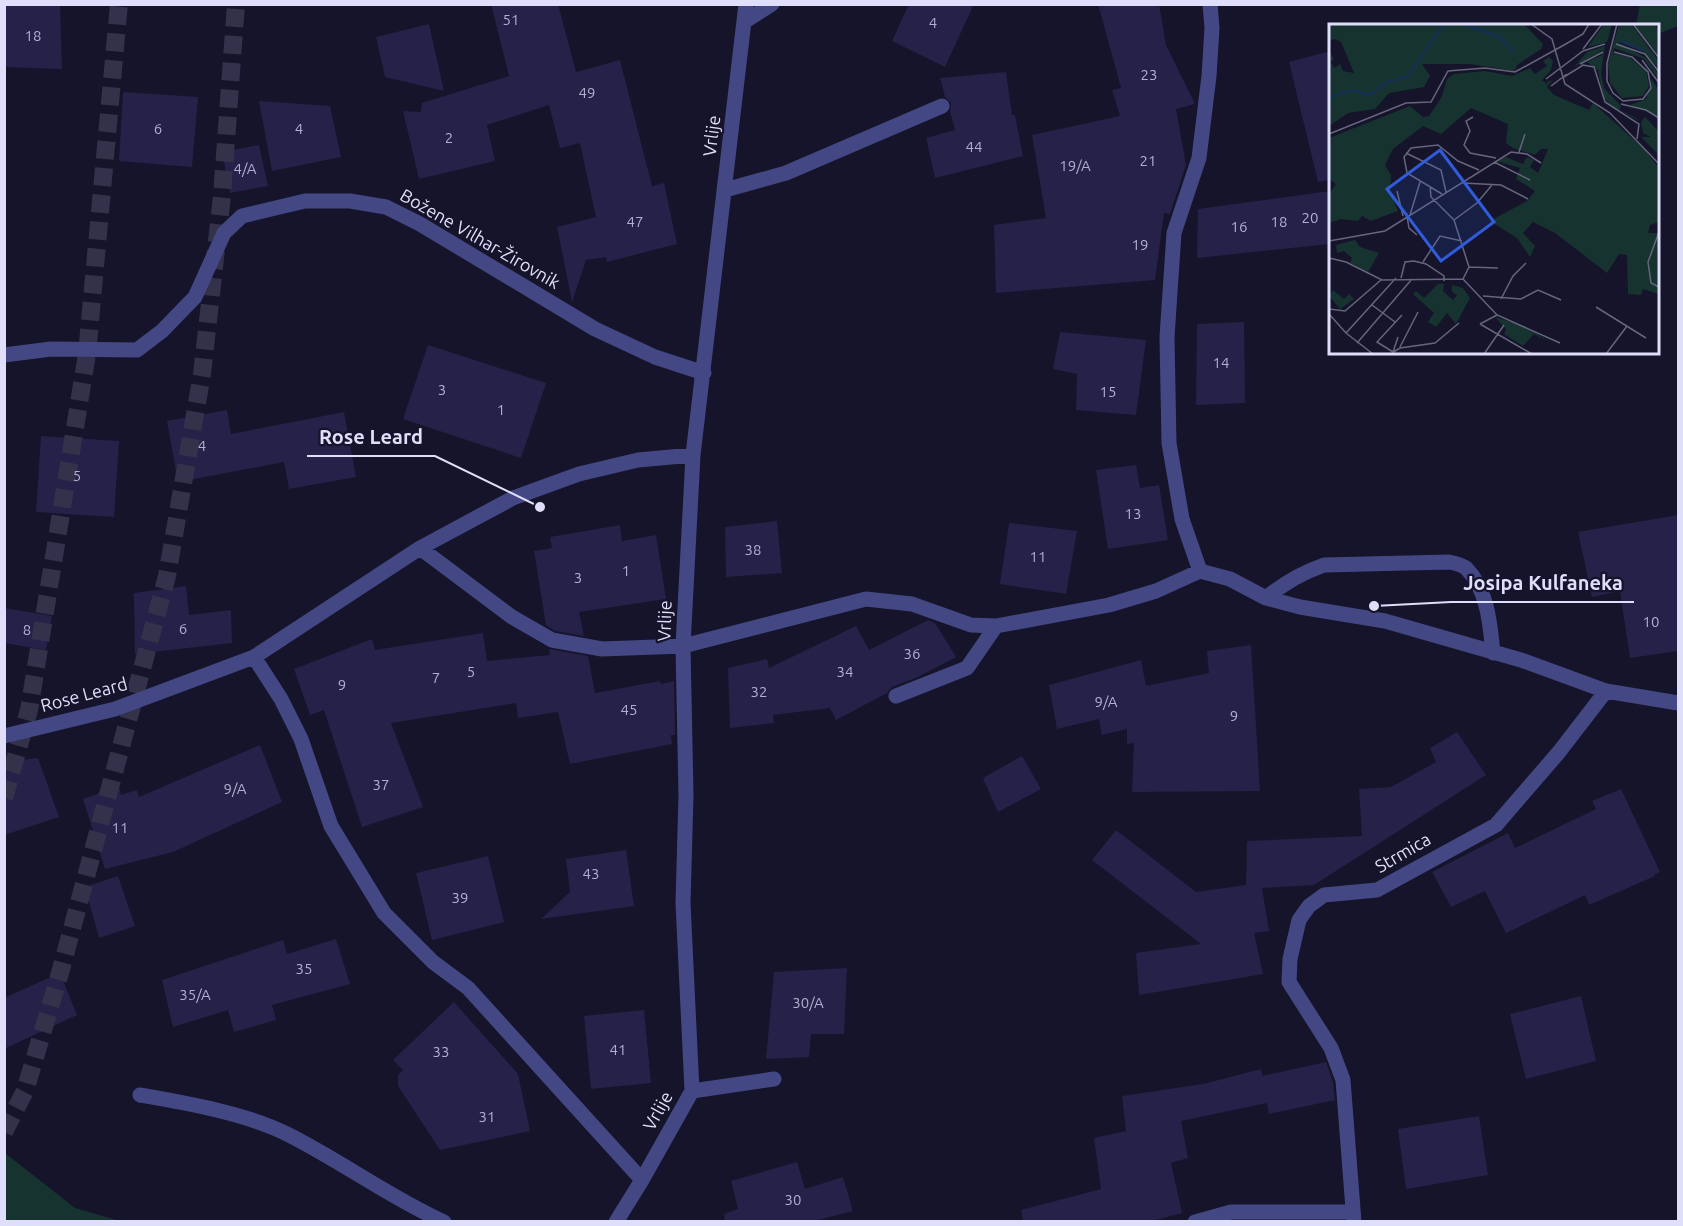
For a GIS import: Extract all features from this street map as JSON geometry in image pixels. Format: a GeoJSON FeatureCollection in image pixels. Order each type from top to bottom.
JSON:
{"type":"FeatureCollection","features":[{"type":"Feature","properties":{"kind":"street","name":"Vrlije"},"geometry":{"type":"LineString","coordinates":[[616,1221],[692,1091],[682,903],[686,795],[683,646],[693,455],[746,4]]}},
{"type":"Feature","properties":{"kind":"street"},"geometry":{"type":"LineString","coordinates":[[744,22],[772,4]]}},
{"type":"Feature","properties":{"kind":"street"},"geometry":{"type":"LineString","coordinates":[[1200,571],[1182,519],[1169,443],[1167,337],[1174,233],[1199,158],[1209,76],[1212,28],[1210,4]]}},
{"type":"Feature","properties":{"kind":"street"},"geometry":{"type":"LineString","coordinates":[[725,190],[786,173],[942,106]]}},
{"type":"Feature","properties":{"kind":"street","name":"Božene Vilhar-Žirovnik"},"geometry":{"type":"LineString","coordinates":[[4,355],[51,349],[136,350],[162,331],[195,297],[225,233],[242,216],[305,201],[350,201],[386,207],[420,224],[595,329],[655,357],[704,373]]}},
{"type":"Feature","properties":{"kind":"street","name":"Rose Leard"},"geometry":{"type":"LineString","coordinates":[[4,736],[115,709],[254,657],[420,548],[513,498],[579,474],[638,459],[693,455]]}},
{"type":"Feature","properties":{"kind":"street"},"geometry":{"type":"LineString","coordinates":[[420,548],[512,617],[552,640],[602,649],[683,646],[866,599],[912,604],[971,626],[996,626],[1109,604],[1156,591],[1200,571],[1230,579],[1266,598],[1300,607],[1385,621],[1521,660],[1606,691],[1678,703]]}},
{"type":"Feature","properties":{"kind":"street"},"geometry":{"type":"LineString","coordinates":[[1266,598],[1285,582],[1324,565],[1449,562],[1465,567],[1480,587],[1489,616],[1493,653]]}},
{"type":"Feature","properties":{"kind":"street"},"geometry":{"type":"LineString","coordinates":[[896,696],[967,669],[996,626]]}},
{"type":"Feature","properties":{"kind":"street"},"geometry":{"type":"LineString","coordinates":[[254,657],[281,699],[301,739],[331,826],[384,913],[433,962],[468,988],[642,1180]]}},
{"type":"Feature","properties":{"kind":"street","name":"Strmica"},"geometry":{"type":"LineString","coordinates":[[1353,1217],[1343,1080],[1331,1048],[1289,982],[1290,959],[1299,920],[1309,906],[1324,895],[1377,890],[1496,825],[1559,752],[1606,691]]}},
{"type":"Feature","properties":{"kind":"street"},"geometry":{"type":"LineString","coordinates":[[692,1091],[774,1079]]}},
{"type":"Feature","properties":{"kind":"street"},"geometry":{"type":"LineString","coordinates":[[140,1095],[187,1103],[238,1117],[285,1134],[386,1193],[444,1221]]}},
{"type":"Feature","properties":{"kind":"street"},"geometry":{"type":"LineString","coordinates":[[1195,1221],[1231,1212],[1353,1217]]}},
{"type":"Feature","properties":{"kind":"green space"},"geometry":{"type":"Polygon","coordinates":[[[1640,4],[1678,5],[1678,26],[1659,34],[1659,24],[1636,24],[1640,4]]]}},
{"type":"Feature","properties":{"kind":"green space"},"geometry":{"type":"Polygon","coordinates":[[[5,1153],[75,1208],[120,1221],[5,1221],[5,1153]]]}},
{"type":"Feature","properties":{"kind":"building"},"geometry":{"type":"Polygon","coordinates":[[[4,4],[60,4],[62,69],[4,67],[4,4]]]}},
{"type":"Feature","properties":{"kind":"building"},"geometry":{"type":"Polygon","coordinates":[[[491,4],[558,4],[576,72],[620,60],[652,186],[664,183],[677,244],[607,262],[606,257],[586,260],[572,302],[557,227],[596,217],[580,143],[560,148],[549,105],[487,125],[495,161],[419,179],[403,111],[421,112],[422,103],[509,76],[491,4]]]}},
{"type":"Feature","properties":{"kind":"building"},"geometry":{"type":"Polygon","coordinates":[[[909,4],[974,4],[945,67],[892,41],[909,4]]]}},
{"type":"Feature","properties":{"kind":"building"},"geometry":{"type":"Polygon","coordinates":[[[1098,4],[1159,4],[1166,45],[1195,104],[1176,109],[1186,165],[1170,214],[1164,213],[1155,280],[996,293],[994,225],[1046,218],[1032,135],[1120,116],[1112,90],[1121,88],[1098,4]]]}},
{"type":"Feature","properties":{"kind":"building"},"geometry":{"type":"Polygon","coordinates":[[[429,24],[444,91],[385,77],[376,37],[429,24]]]}},
{"type":"Feature","properties":{"kind":"building"},"geometry":{"type":"Polygon","coordinates":[[[1329,51],[1329,180],[1318,182],[1289,62],[1329,51]]]}},
{"type":"Feature","properties":{"kind":"building"},"geometry":{"type":"Polygon","coordinates":[[[1006,72],[1012,115],[1015,115],[1023,156],[935,178],[926,138],[955,130],[950,112],[951,103],[945,97],[940,78],[1006,72]]]}},
{"type":"Feature","properties":{"kind":"building"},"geometry":{"type":"Polygon","coordinates":[[[123,92],[198,97],[192,167],[119,161],[123,92]]]}},
{"type":"Feature","properties":{"kind":"building"},"geometry":{"type":"Polygon","coordinates":[[[259,101],[330,106],[341,157],[272,171],[259,101]]]}},
{"type":"Feature","properties":{"kind":"building"},"geometry":{"type":"Polygon","coordinates":[[[259,145],[268,186],[230,193],[222,152],[259,145]]]}},
{"type":"Feature","properties":{"kind":"building"},"geometry":{"type":"Polygon","coordinates":[[[1329,191],[1329,244],[1197,258],[1198,209],[1329,191]]]}},
{"type":"Feature","properties":{"kind":"building"},"geometry":{"type":"Polygon","coordinates":[[[1244,322],[1245,403],[1196,405],[1197,324],[1244,322]]]}},
{"type":"Feature","properties":{"kind":"building"},"geometry":{"type":"Polygon","coordinates":[[[1060,332],[1146,340],[1136,415],[1076,410],[1077,374],[1053,369],[1060,332]]]}},
{"type":"Feature","properties":{"kind":"building"},"geometry":{"type":"Polygon","coordinates":[[[428,345],[546,383],[521,458],[403,419],[428,345]]]}},
{"type":"Feature","properties":{"kind":"building"},"geometry":{"type":"Polygon","coordinates":[[[227,410],[231,434],[344,412],[356,477],[289,489],[284,462],[178,482],[167,421],[227,410]]]}},
{"type":"Feature","properties":{"kind":"building"},"geometry":{"type":"Polygon","coordinates":[[[41,436],[119,441],[114,517],[36,512],[41,436]]]}},
{"type":"Feature","properties":{"kind":"building"},"geometry":{"type":"Polygon","coordinates":[[[1136,465],[1140,488],[1159,485],[1168,540],[1108,549],[1096,470],[1136,465]]]}},
{"type":"Feature","properties":{"kind":"building"},"geometry":{"type":"Polygon","coordinates":[[[1678,515],[1678,651],[1630,658],[1620,591],[1592,597],[1578,532],[1678,515]]]}},
{"type":"Feature","properties":{"kind":"building"},"geometry":{"type":"Polygon","coordinates":[[[777,521],[782,573],[726,577],[725,527],[777,521]]]}},
{"type":"Feature","properties":{"kind":"building"},"geometry":{"type":"Polygon","coordinates":[[[1009,523],[1077,531],[1066,594],[1000,584],[1009,523]]]}},
{"type":"Feature","properties":{"kind":"building"},"geometry":{"type":"Polygon","coordinates":[[[620,525],[622,541],[656,535],[666,599],[579,612],[584,636],[555,631],[546,625],[534,551],[552,548],[550,537],[620,525]]]}},
{"type":"Feature","properties":{"kind":"building"},"geometry":{"type":"Polygon","coordinates":[[[186,586],[189,615],[231,610],[232,643],[135,654],[134,593],[186,586]]]}},
{"type":"Feature","properties":{"kind":"building"},"geometry":{"type":"Polygon","coordinates":[[[4,608],[52,616],[46,650],[4,643],[4,608]]]}},
{"type":"Feature","properties":{"kind":"building"},"geometry":{"type":"Polygon","coordinates":[[[928,620],[935,623],[956,657],[918,677],[892,687],[887,693],[836,720],[830,708],[773,715],[774,723],[730,728],[728,668],[767,659],[769,668],[856,626],[869,650],[928,620]]]}},
{"type":"Feature","properties":{"kind":"building"},"geometry":{"type":"Polygon","coordinates":[[[483,633],[487,661],[550,655],[549,649],[588,656],[595,693],[660,681],[661,684],[674,681],[675,735],[671,735],[672,744],[570,764],[558,712],[518,718],[516,703],[391,723],[423,807],[362,827],[324,710],[310,715],[294,669],[372,639],[375,650],[483,633]]]}},
{"type":"Feature","properties":{"kind":"building"},"geometry":{"type":"Polygon","coordinates":[[[1251,645],[1260,791],[1132,792],[1134,743],[1127,744],[1127,729],[1102,735],[1099,719],[1057,729],[1049,685],[1141,660],[1146,686],[1209,673],[1207,651],[1251,645]]]}},
{"type":"Feature","properties":{"kind":"building"},"geometry":{"type":"Polygon","coordinates":[[[1457,732],[1486,775],[1314,885],[1262,888],[1269,931],[1254,933],[1263,974],[1139,995],[1136,953],[1201,944],[1092,860],[1116,830],[1196,892],[1246,885],[1247,841],[1362,836],[1359,789],[1391,787],[1436,762],[1430,748],[1457,732]]]}},
{"type":"Feature","properties":{"kind":"building"},"geometry":{"type":"Polygon","coordinates":[[[260,745],[282,802],[173,852],[105,869],[83,799],[119,786],[121,795],[137,790],[139,797],[260,745]]]}},
{"type":"Feature","properties":{"kind":"building"},"geometry":{"type":"Polygon","coordinates":[[[1022,756],[1041,789],[998,812],[983,778],[1022,756]]]}},
{"type":"Feature","properties":{"kind":"building"},"geometry":{"type":"Polygon","coordinates":[[[38,758],[59,817],[4,835],[4,762],[38,758]]]}},
{"type":"Feature","properties":{"kind":"building"},"geometry":{"type":"Polygon","coordinates":[[[1621,789],[1660,872],[1655,876],[1589,905],[1585,895],[1506,933],[1485,891],[1451,907],[1432,872],[1508,833],[1515,848],[1596,809],[1592,801],[1621,789]]]}},
{"type":"Feature","properties":{"kind":"building"},"geometry":{"type":"Polygon","coordinates":[[[626,850],[634,906],[541,919],[570,892],[566,859],[626,850]]]}},
{"type":"Feature","properties":{"kind":"building"},"geometry":{"type":"Polygon","coordinates":[[[488,856],[504,922],[432,940],[416,873],[488,856]]]}},
{"type":"Feature","properties":{"kind":"building"},"geometry":{"type":"Polygon","coordinates":[[[118,876],[135,926],[99,938],[85,887],[118,876]]]}},
{"type":"Feature","properties":{"kind":"building"},"geometry":{"type":"Polygon","coordinates":[[[336,939],[350,984],[272,1005],[276,1020],[234,1032],[228,1010],[173,1027],[162,980],[283,940],[287,954],[336,939]]]}},
{"type":"Feature","properties":{"kind":"building"},"geometry":{"type":"Polygon","coordinates":[[[847,968],[844,1034],[811,1034],[809,1057],[766,1059],[774,972],[847,968]]]}},
{"type":"Feature","properties":{"kind":"building"},"geometry":{"type":"Polygon","coordinates":[[[60,973],[77,1015],[4,1049],[4,998],[60,973]]]}},
{"type":"Feature","properties":{"kind":"building"},"geometry":{"type":"Polygon","coordinates":[[[1581,996],[1596,1061],[1526,1079],[1510,1014],[1581,996]]]}},
{"type":"Feature","properties":{"kind":"building"},"geometry":{"type":"Polygon","coordinates":[[[454,1002],[518,1074],[530,1131],[440,1150],[398,1086],[398,1075],[403,1070],[393,1060],[454,1002]]]}},
{"type":"Feature","properties":{"kind":"building"},"geometry":{"type":"Polygon","coordinates":[[[644,1010],[651,1083],[591,1089],[584,1016],[644,1010]]]}},
{"type":"Feature","properties":{"kind":"building"},"geometry":{"type":"Polygon","coordinates":[[[1326,1062],[1333,1082],[1335,1100],[1269,1114],[1262,1076],[1326,1062]]]}},
{"type":"Feature","properties":{"kind":"building"},"geometry":{"type":"Polygon","coordinates":[[[1261,1069],[1267,1103],[1181,1121],[1188,1158],[1171,1163],[1182,1213],[1152,1221],[1023,1221],[1021,1210],[1101,1189],[1094,1138],[1126,1131],[1122,1096],[1203,1084],[1261,1069]]]}},
{"type":"Feature","properties":{"kind":"building"},"geometry":{"type":"Polygon","coordinates":[[[1479,1116],[1488,1175],[1406,1189],[1398,1129],[1479,1116]]]}},
{"type":"Feature","properties":{"kind":"building"},"geometry":{"type":"Polygon","coordinates":[[[797,1162],[805,1189],[843,1177],[853,1211],[814,1221],[725,1221],[724,1214],[738,1209],[731,1181],[797,1162]]]}},
{"type":"Feature","properties":{"kind":"tunnel"},"geometry":{"type":"LineString","coordinates":[[4,798],[29,710],[87,354],[119,4]]}},
{"type":"Feature","properties":{"kind":"tunnel"},"geometry":{"type":"LineString","coordinates":[[4,1132],[25,1091],[60,973],[167,576],[202,374],[222,196],[236,4]]}},
{"type":"Feature","properties":{"kind":"place","name":"Rose Leard"},"geometry":{"type":"Point","coordinates":[540,507]}},
{"type":"Feature","properties":{"kind":"place","name":"Josipa Kulfaneka"},"geometry":{"type":"Point","coordinates":[1374,606]}}]}
